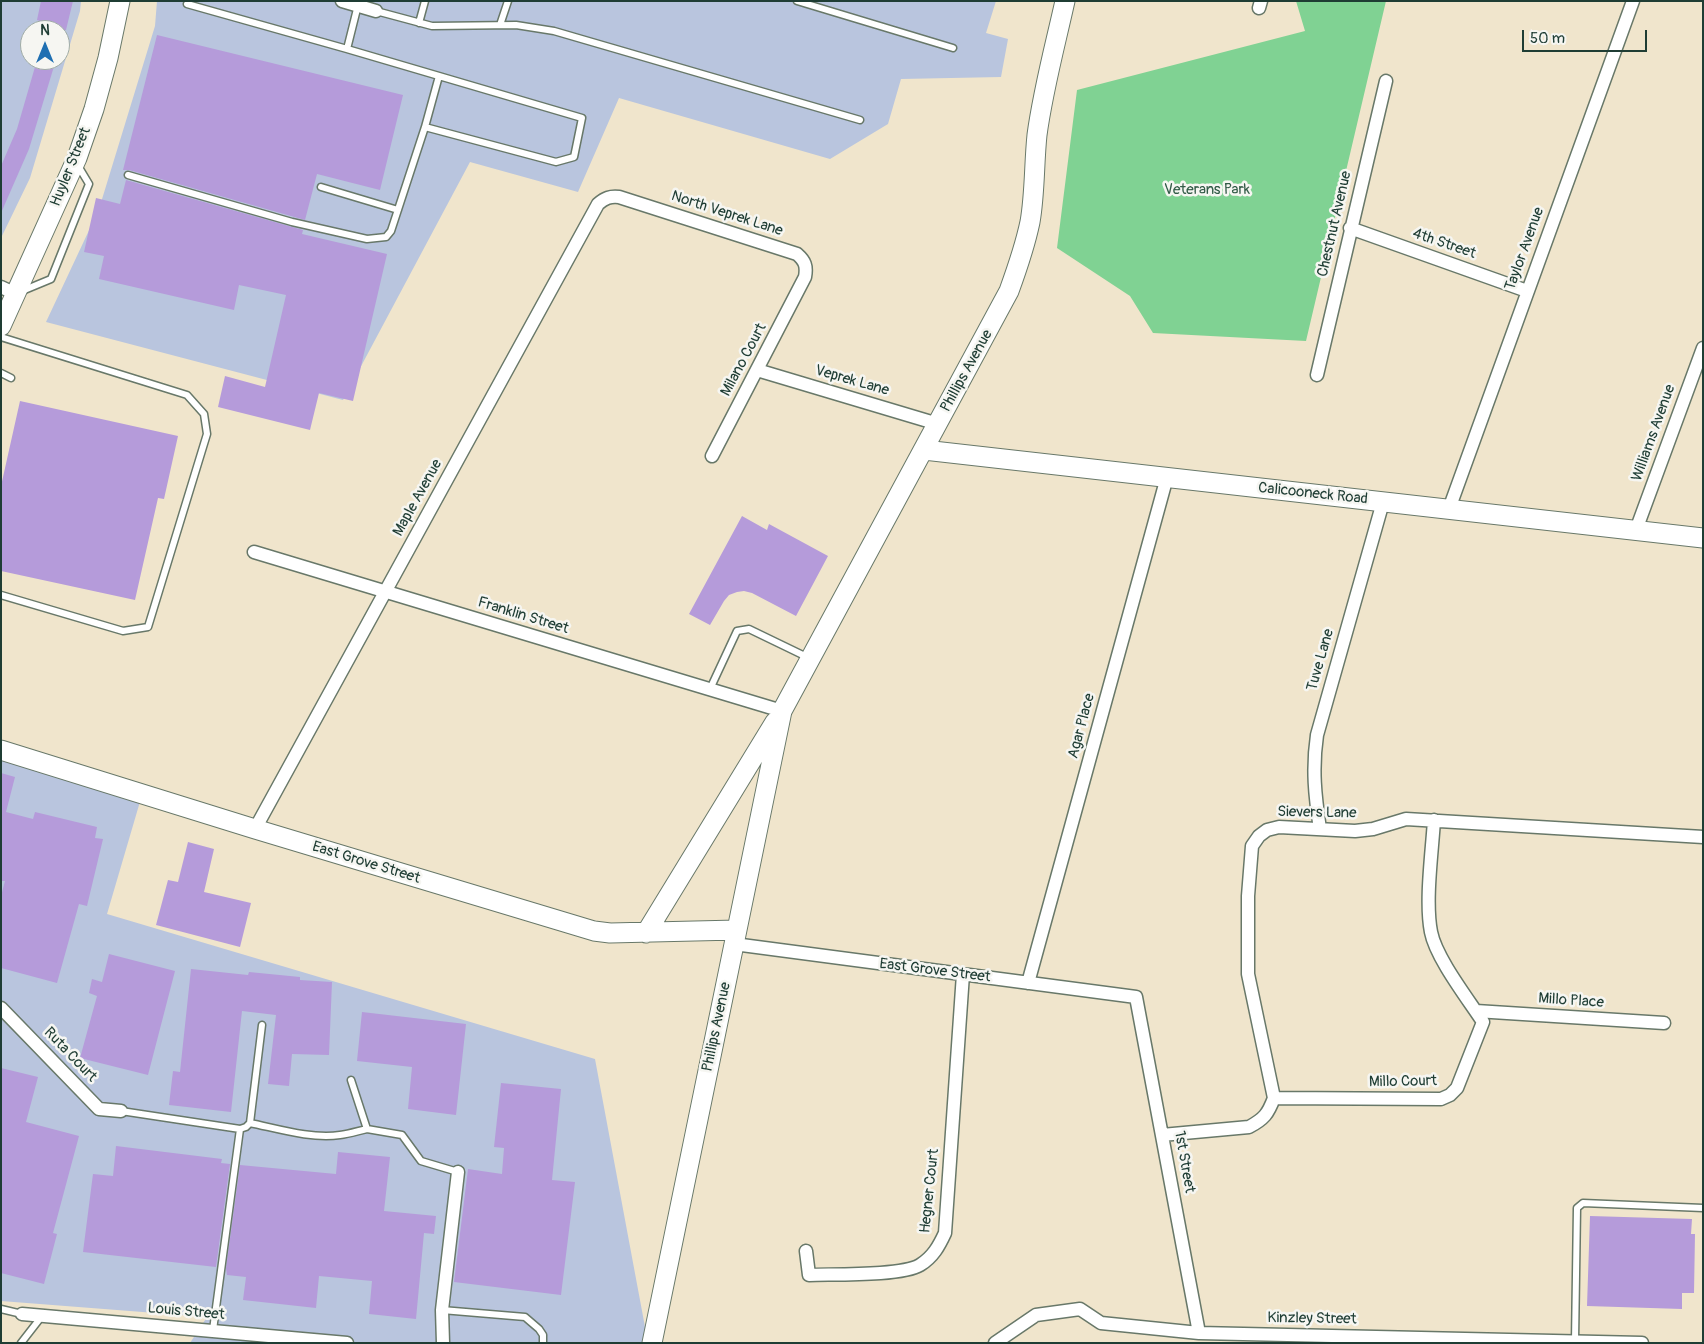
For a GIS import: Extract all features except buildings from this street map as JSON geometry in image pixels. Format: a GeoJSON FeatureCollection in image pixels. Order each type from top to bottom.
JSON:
{"type":"FeatureCollection","features":[{"type":"Feature","properties":{"kind":"street","name":"Huyler Street"},"geometry":{"type":"LineString","coordinates":[[1,326],[9,290],[76,161],[94,109],[108,58],[120,1]]}},
{"type":"Feature","properties":{"kind":"street"},"geometry":{"type":"LineString","coordinates":[[342,1],[358,4],[376,11]]}},
{"type":"Feature","properties":{"kind":"street","name":"Phillips Avenue"},"geometry":{"type":"LineString","coordinates":[[646,933],[782,711],[1009,291],[1022,255],[1031,214],[1037,136],[1065,1]]}},
{"type":"Feature","properties":{"kind":"street","name":"Taylor Avenue"},"geometry":{"type":"LineString","coordinates":[[1449,509],[1633,1]]}},
{"type":"Feature","properties":{"kind":"street","name":"Chestnut Avenue"},"geometry":{"type":"LineString","coordinates":[[1317,375],[1386,81]]}},
{"type":"Feature","properties":{"kind":"street","name":"North Veprek Lane"},"geometry":{"type":"LineString","coordinates":[[619,197],[797,254],[804,260],[806,268],[804,279]]}},
{"type":"Feature","properties":{"kind":"street","name":"Maple Avenue"},"geometry":{"type":"LineString","coordinates":[[255,829],[598,204],[604,198],[619,197]]}},
{"type":"Feature","properties":{"kind":"street","name":"4th Street"},"geometry":{"type":"LineString","coordinates":[[1350,228],[1527,291]]}},
{"type":"Feature","properties":{"kind":"street","name":"Milano Court"},"geometry":{"type":"LineString","coordinates":[[712,456],[804,279]]}},
{"type":"Feature","properties":{"kind":"street","name":"Williams Avenue"},"geometry":{"type":"LineString","coordinates":[[1636,530],[1703,348]]}},
{"type":"Feature","properties":{"kind":"street","name":"Veprek Lane"},"geometry":{"type":"LineString","coordinates":[[757,370],[938,424]]}},
{"type":"Feature","properties":{"kind":"street","name":"Calicooneck Road"},"geometry":{"type":"LineString","coordinates":[[924,450],[1703,538]]}},
{"type":"Feature","properties":{"kind":"street","name":"Agar Place"},"geometry":{"type":"LineString","coordinates":[[1028,983],[1167,477]]}},
{"type":"Feature","properties":{"kind":"street","name":"Tuve Lane"},"geometry":{"type":"LineString","coordinates":[[1320,829],[1314,784],[1314,757],[1317,735],[1383,502]]}},
{"type":"Feature","properties":{"kind":"street","name":"Franklin Street"},"geometry":{"type":"LineString","coordinates":[[254,552],[782,711]]}},
{"type":"Feature","properties":{"kind":"street","name":"Phillips Avenue"},"geometry":{"type":"LineString","coordinates":[[652,1343],[782,711]]}},
{"type":"Feature","properties":{"kind":"street","name":"East Grove Street"},"geometry":{"type":"LineString","coordinates":[[1,750],[594,931],[610,934],[646,933],[736,937],[963,974],[1136,997]]}},
{"type":"Feature","properties":{"kind":"street","name":"Sievers Lane"},"geometry":{"type":"LineString","coordinates":[[1274,1098],[1248,974],[1250,854],[1258,836],[1267,830],[1279,827],[1355,831],[1373,829],[1406,819],[1703,837]]}},
{"type":"Feature","properties":{"kind":"street","name":"Millo Court"},"geometry":{"type":"LineString","coordinates":[[1274,1098],[1441,1099],[1450,1095],[1457,1088],[1483,1022],[1438,952],[1431,933],[1429,909],[1434,820]]}},
{"type":"Feature","properties":{"kind":"street","name":"Hegner Court"},"geometry":{"type":"LineString","coordinates":[[806,1251],[809,1275],[903,1271],[918,1266],[931,1257],[940,1245],[945,1233],[963,974]]}},
{"type":"Feature","properties":{"kind":"street","name":"1st Street"},"geometry":{"type":"LineString","coordinates":[[1136,997],[1199,1333]]}},
{"type":"Feature","properties":{"kind":"street","name":"Ruta Court"},"geometry":{"type":"LineString","coordinates":[[1,1008],[100,1109],[121,1111]]}},
{"type":"Feature","properties":{"kind":"street","name":"Millo Place"},"geometry":{"type":"LineString","coordinates":[[1476,1011],[1664,1023]]}},
{"type":"Feature","properties":{"kind":"street"},"geometry":{"type":"LineString","coordinates":[[1162,1135],[1249,1127],[1261,1121],[1269,1112],[1274,1098]]}},
{"type":"Feature","properties":{"kind":"street"},"geometry":{"type":"LineString","coordinates":[[443,1343],[442,1310],[458,1172]]}},
{"type":"Feature","properties":{"kind":"street","name":"Kinzley Street"},"geometry":{"type":"LineString","coordinates":[[995,1343],[1036,1315],[1080,1309],[1101,1323],[1199,1333],[1642,1343]]}},
{"type":"Feature","properties":{"kind":"street","name":"Louis Street"},"geometry":{"type":"LineString","coordinates":[[22,1314],[213,1330],[290,1340],[347,1343]]}},
{"type":"Feature","properties":{"kind":"lane"},"geometry":{"type":"LineString","coordinates":[[419,23],[425,1]]}},
{"type":"Feature","properties":{"kind":"lane"},"geometry":{"type":"LineString","coordinates":[[500,25],[508,1]]}},
{"type":"Feature","properties":{"kind":"lane"},"geometry":{"type":"LineString","coordinates":[[797,1],[953,48]]}},
{"type":"Feature","properties":{"kind":"lane"},"geometry":{"type":"LineString","coordinates":[[187,4],[582,118],[574,157],[556,162],[425,127]]}},
{"type":"Feature","properties":{"kind":"lane"},"geometry":{"type":"LineString","coordinates":[[347,49],[358,4]]}},
{"type":"Feature","properties":{"kind":"lane"},"geometry":{"type":"LineString","coordinates":[[376,11],[432,26],[516,24],[554,31],[860,120]]}},
{"type":"Feature","properties":{"kind":"lane"},"geometry":{"type":"LineString","coordinates":[[128,175],[292,222],[367,239],[386,237],[391,231],[398,210],[425,127],[439,76]]}},
{"type":"Feature","properties":{"kind":"lane"},"geometry":{"type":"LineString","coordinates":[[9,290],[51,279],[89,184],[76,161]]}},
{"type":"Feature","properties":{"kind":"lane"},"geometry":{"type":"LineString","coordinates":[[321,187],[398,210]]}},
{"type":"Feature","properties":{"kind":"lane"},"geometry":{"type":"LineString","coordinates":[[1,337],[187,395],[204,414],[207,434],[148,627],[123,630],[1,594]]}},
{"type":"Feature","properties":{"kind":"lane"},"geometry":{"type":"LineString","coordinates":[[1,373],[11,378]]}},
{"type":"Feature","properties":{"kind":"lane"},"geometry":{"type":"LineString","coordinates":[[710,689],[737,630],[749,628],[810,659]]}},
{"type":"Feature","properties":{"kind":"lane"},"geometry":{"type":"LineString","coordinates":[[121,1111],[240,1128],[246,1127],[250,1123],[262,1025]]}},
{"type":"Feature","properties":{"kind":"lane"},"geometry":{"type":"LineString","coordinates":[[351,1080],[367,1129]]}},
{"type":"Feature","properties":{"kind":"lane"},"geometry":{"type":"LineString","coordinates":[[250,1123],[323,1136],[340,1136],[367,1129],[402,1135],[421,1161],[458,1172]]}},
{"type":"Feature","properties":{"kind":"lane"},"geometry":{"type":"LineString","coordinates":[[213,1330],[240,1128]]}},
{"type":"Feature","properties":{"kind":"lane"},"geometry":{"type":"LineString","coordinates":[[1574,1341],[1577,1208],[1583,1203],[1703,1208]]}},
{"type":"Feature","properties":{"kind":"lane"},"geometry":{"type":"LineString","coordinates":[[1,1309],[22,1314]]}},
{"type":"Feature","properties":{"kind":"lane"},"geometry":{"type":"LineString","coordinates":[[442,1310],[525,1317],[540,1329],[543,1335],[543,1343]]}},
{"type":"Feature","properties":{"kind":"lane"},"geometry":{"type":"LineString","coordinates":[[21,1343],[42,1316]]}},
{"type":"Feature","properties":{"kind":"shaded area"},"geometry":{"type":"Polygon","coordinates":[[[1,1],[81,1],[70,44],[70,20],[20,20],[20,70],[62,70],[30,178],[1,238],[1,1]]]}},
{"type":"Feature","properties":{"kind":"shaded area"},"geometry":{"type":"Polygon","coordinates":[[[157,1],[996,1],[986,33],[1008,39],[1001,77],[901,79],[888,124],[830,159],[619,98],[578,192],[470,162],[343,400],[46,322],[99,209],[155,26],[157,1]]]}},
{"type":"Feature","properties":{"kind":"shaded area"},"geometry":{"type":"Polygon","coordinates":[[[1,747],[144,788],[107,914],[595,1059],[648,1343],[190,1343],[207,1317],[1,1301],[1,747]]]}},
{"type":"Feature","properties":{"kind":"green space","name":"Veterans Park"},"geometry":{"type":"Polygon","coordinates":[[[1296,1],[1386,1],[1306,341],[1153,333],[1130,296],[1057,248],[1077,90],[1305,31],[1296,1]]]}}]}
